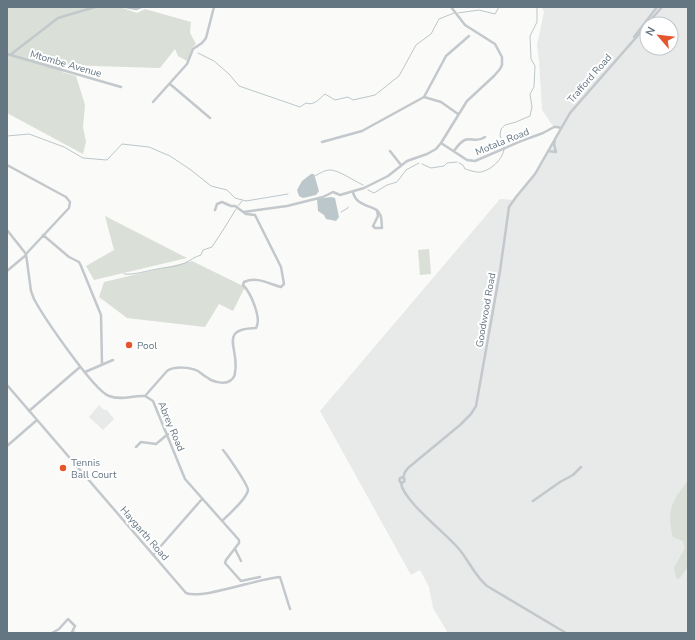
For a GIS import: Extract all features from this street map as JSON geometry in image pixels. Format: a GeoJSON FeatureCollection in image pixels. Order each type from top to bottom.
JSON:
{"type":"FeatureCollection","features":[{"type":"Feature","properties":{"kind":"street"},"geometry":{"type":"LineString","coordinates":[[8,55],[16,51],[57,19],[95,7]]}},
{"type":"Feature","properties":{"kind":"street"},"geometry":{"type":"LineString","coordinates":[[126,7],[135,9],[141,7]]}},
{"type":"Feature","properties":{"kind":"street"},"geometry":{"type":"LineString","coordinates":[[153,102],[188,63],[193,49],[202,43],[206,38],[214,7]]}},
{"type":"Feature","properties":{"kind":"street"},"geometry":{"type":"LineString","coordinates":[[244,212],[287,206],[323,197],[334,192],[341,194],[353,192],[381,180],[410,160],[430,153],[441,143],[467,101],[498,72],[501,68],[502,61],[500,53],[494,43],[465,24],[452,7]]}},
{"type":"Feature","properties":{"kind":"street","name":"Trafford Road"},"geometry":{"type":"LineString","coordinates":[[633,41],[646,20],[657,7]]}},
{"type":"Feature","properties":{"kind":"street","name":"Trafford Road"},"geometry":{"type":"LineString","coordinates":[[654,16],[662,7]]}},
{"type":"Feature","properties":{"kind":"street","name":"Trafford Road"},"geometry":{"type":"LineString","coordinates":[[561,128],[577,105],[639,34]]}},
{"type":"Feature","properties":{"kind":"street"},"geometry":{"type":"LineString","coordinates":[[322,142],[362,131],[424,97],[446,56],[469,36]]}},
{"type":"Feature","properties":{"kind":"street","name":"Mtombe Avenue"},"geometry":{"type":"LineString","coordinates":[[8,55],[121,87]]}},
{"type":"Feature","properties":{"kind":"street"},"geometry":{"type":"LineString","coordinates":[[170,84],[210,118]]}},
{"type":"Feature","properties":{"kind":"street"},"geometry":{"type":"LineString","coordinates":[[424,97],[442,102],[458,114]]}},
{"type":"Feature","properties":{"kind":"street","name":"Motala Road"},"geometry":{"type":"LineString","coordinates":[[441,143],[467,160],[474,161],[543,133],[554,127],[561,128]]}},
{"type":"Feature","properties":{"kind":"street","name":"Goodwood Road"},"geometry":{"type":"LineString","coordinates":[[561,128],[535,174],[516,196],[509,207],[486,353],[477,402],[474,410],[460,425],[408,468],[403,478],[404,481],[401,483],[402,489],[406,494],[460,550],[480,580],[487,586],[566,633]]}},
{"type":"Feature","properties":{"kind":"street"},"geometry":{"type":"LineString","coordinates":[[548,151],[556,152],[554,144],[557,135]]}},
{"type":"Feature","properties":{"kind":"street"},"geometry":{"type":"LineString","coordinates":[[454,152],[459,144],[464,140],[479,140],[486,137]]}},
{"type":"Feature","properties":{"kind":"street"},"geometry":{"type":"LineString","coordinates":[[390,152],[401,165]]}},
{"type":"Feature","properties":{"kind":"street"},"geometry":{"type":"LineString","coordinates":[[7,165],[69,199],[70,206],[26,254],[7,271]]}},
{"type":"Feature","properties":{"kind":"street"},"geometry":{"type":"LineString","coordinates":[[353,192],[356,199],[377,210],[380,213],[382,218],[382,228],[375,228],[373,226],[378,216],[377,210]]}},
{"type":"Feature","properties":{"kind":"street"},"geometry":{"type":"LineString","coordinates":[[145,396],[167,371],[173,369],[195,370],[213,381],[230,381],[234,377],[236,365],[236,356],[232,342],[234,335],[247,328],[255,329],[258,327],[254,304],[250,292],[244,285],[244,282],[252,280],[266,281],[281,287],[284,283],[281,267],[254,214],[246,214],[235,206],[230,206],[222,202],[217,204],[215,210]]}},
{"type":"Feature","properties":{"kind":"street","name":"Abrey Road"},"geometry":{"type":"LineString","coordinates":[[7,230],[26,254],[33,297],[80,367],[97,388],[109,396],[124,398],[145,396],[150,398],[155,403],[184,477],[239,540],[235,548]]}},
{"type":"Feature","properties":{"kind":"street"},"geometry":{"type":"LineString","coordinates":[[43,235],[69,257],[79,262],[81,266],[101,316],[102,364]]}},
{"type":"Feature","properties":{"kind":"street"},"geometry":{"type":"LineString","coordinates":[[85,372],[113,360]]}},
{"type":"Feature","properties":{"kind":"street"},"geometry":{"type":"LineString","coordinates":[[29,410],[80,367]]}},
{"type":"Feature","properties":{"kind":"street","name":"Haygarth Road"},"geometry":{"type":"LineString","coordinates":[[7,385],[185,592],[191,595],[280,577],[290,609]]}},
{"type":"Feature","properties":{"kind":"street"},"geometry":{"type":"LineString","coordinates":[[7,446],[37,420]]}},
{"type":"Feature","properties":{"kind":"street"},"geometry":{"type":"LineString","coordinates":[[136,447],[141,442],[156,444],[168,434]]}},
{"type":"Feature","properties":{"kind":"street"},"geometry":{"type":"LineString","coordinates":[[222,521],[234,510],[247,494],[248,490],[224,450]]}},
{"type":"Feature","properties":{"kind":"street"},"geometry":{"type":"LineString","coordinates":[[533,501],[560,482],[573,475],[581,468]]}},
{"type":"Feature","properties":{"kind":"street"},"geometry":{"type":"LineString","coordinates":[[153,555],[202,499]]}},
{"type":"Feature","properties":{"kind":"street"},"geometry":{"type":"LineString","coordinates":[[241,561],[235,548],[225,563],[241,580],[260,577]]}},
{"type":"Feature","properties":{"kind":"street"},"geometry":{"type":"LineString","coordinates":[[52,633],[59,629],[68,619],[75,626],[72,632],[75,633]]}},
{"type":"Feature","properties":{"kind":"shaded area"},"geometry":{"type":"Polygon","coordinates":[[[7,7],[120,7],[137,13],[145,9],[191,22],[190,33],[196,44],[193,47],[187,61],[178,56],[175,49],[160,68],[63,65],[62,72],[76,76],[85,105],[83,127],[86,142],[83,154],[7,113],[7,7]]]}},
{"type":"Feature","properties":{"kind":"shaded area"},"geometry":{"type":"Polygon","coordinates":[[[542,7],[688,7],[688,633],[448,633],[433,608],[429,587],[420,570],[411,575],[320,411],[500,199],[513,200],[534,174],[560,128],[558,126],[553,126],[542,110],[537,45],[544,12],[542,7]]]}},
{"type":"Feature","properties":{"kind":"shaded area"},"geometry":{"type":"Polygon","coordinates":[[[311,174],[314,174],[319,191],[316,195],[303,198],[299,196],[297,190],[302,181],[311,174]]]}},
{"type":"Feature","properties":{"kind":"shaded area"},"geometry":{"type":"Polygon","coordinates":[[[331,197],[335,198],[339,217],[336,221],[326,219],[324,215],[318,211],[317,199],[331,197]]]}},
{"type":"Feature","properties":{"kind":"shaded area"},"geometry":{"type":"Polygon","coordinates":[[[105,216],[187,258],[94,280],[86,266],[114,250],[105,216]]]}},
{"type":"Feature","properties":{"kind":"shaded area"},"geometry":{"type":"Polygon","coordinates":[[[429,249],[431,274],[420,275],[418,250],[429,249]]]}},
{"type":"Feature","properties":{"kind":"shaded area"},"geometry":{"type":"Polygon","coordinates":[[[192,261],[245,287],[233,311],[219,304],[205,327],[127,318],[99,297],[104,282],[192,261]]]}},
{"type":"Feature","properties":{"kind":"shaded area"},"geometry":{"type":"Polygon","coordinates":[[[99,405],[104,410],[107,410],[114,419],[103,430],[89,417],[99,405]]]}},
{"type":"Feature","properties":{"kind":"shaded area"},"geometry":{"type":"Polygon","coordinates":[[[688,481],[688,567],[679,579],[676,578],[674,568],[685,548],[683,541],[673,537],[670,513],[674,500],[688,481]]]}},
{"type":"Feature","properties":{"kind":"waterway"},"geometry":{"type":"LineString","coordinates":[[458,13],[479,10],[495,14],[499,7]]}},
{"type":"Feature","properties":{"kind":"waterway"},"geometry":{"type":"LineString","coordinates":[[504,147],[500,135],[501,129],[505,125],[530,116],[532,107],[530,94],[534,87],[535,66],[531,59],[530,36],[537,22],[537,7]]}},
{"type":"Feature","properties":{"kind":"waterway"},"geometry":{"type":"LineString","coordinates":[[198,53],[214,61],[229,74],[239,86],[300,107],[306,103],[314,103],[325,94],[335,100],[348,97],[353,100],[375,95],[399,76],[416,45],[431,34],[439,19],[454,13]]}},
{"type":"Feature","properties":{"kind":"waterway"},"geometry":{"type":"LineString","coordinates":[[7,136],[29,134],[64,147],[83,158],[107,160],[122,144],[149,147],[170,156],[211,186],[227,190],[235,198],[246,201],[288,194]]}},
{"type":"Feature","properties":{"kind":"waterway"},"geometry":{"type":"LineString","coordinates":[[459,163],[463,165],[465,169],[475,172],[485,171],[496,164],[504,150]]}},
{"type":"Feature","properties":{"kind":"waterway"},"geometry":{"type":"LineString","coordinates":[[422,164],[431,168],[444,166],[447,163],[457,162]]}},
{"type":"Feature","properties":{"kind":"waterway"},"geometry":{"type":"LineString","coordinates":[[368,190],[374,193],[387,185],[397,182],[406,170],[419,163]]}},
{"type":"Feature","properties":{"kind":"waterway"},"geometry":{"type":"LineString","coordinates":[[315,176],[322,172],[334,170],[363,185]]}},
{"type":"Feature","properties":{"kind":"waterway"},"geometry":{"type":"LineString","coordinates":[[238,206],[242,201]]}},
{"type":"Feature","properties":{"kind":"waterway"},"geometry":{"type":"LineString","coordinates":[[341,212],[348,207]]}},
{"type":"Feature","properties":{"kind":"waterway"},"geometry":{"type":"LineString","coordinates":[[124,274],[178,265],[201,255],[203,250],[212,247],[236,209]]}},
{"type":"Feature","properties":{"kind":"place","name":"Pool"},"geometry":{"type":"Point","coordinates":[129,345]}},
{"type":"Feature","properties":{"kind":"place","name":"Tennis Ball Court"},"geometry":{"type":"Point","coordinates":[63,468]}}]}
